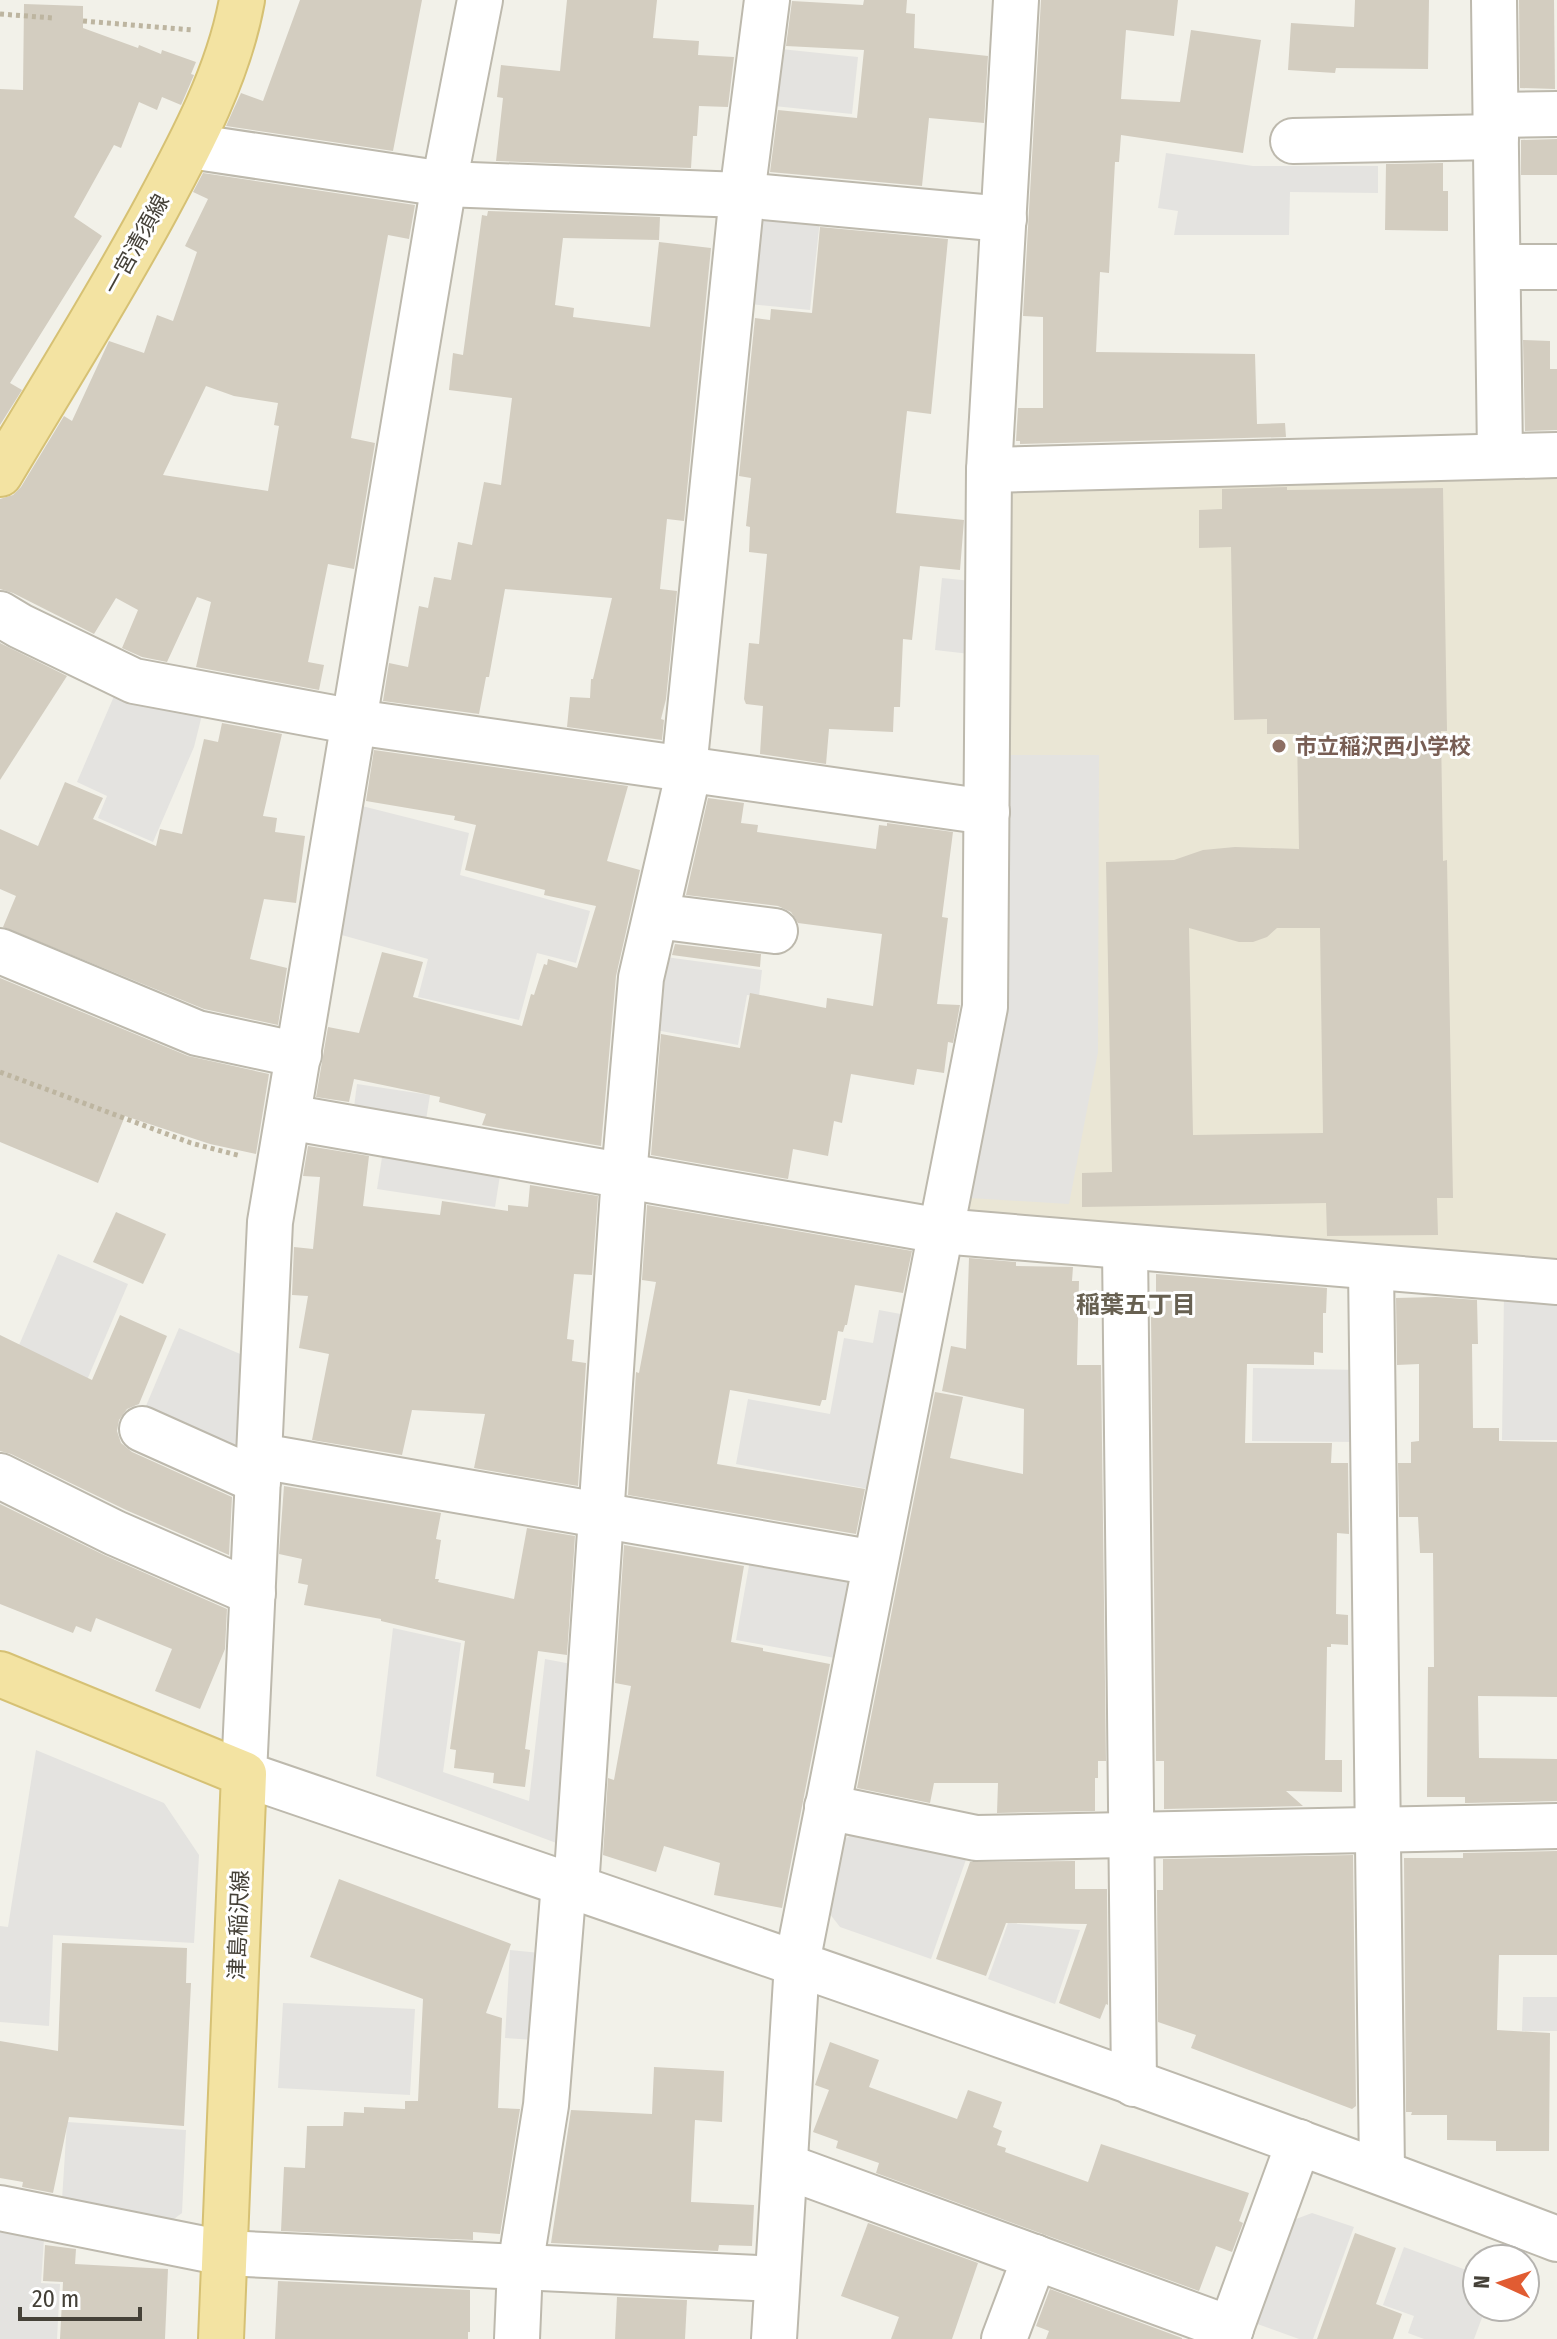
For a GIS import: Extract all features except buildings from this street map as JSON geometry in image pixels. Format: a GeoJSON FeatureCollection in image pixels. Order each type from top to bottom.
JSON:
{"type":"FeatureCollection","features":[{"type":"Feature","properties":{"kind":"main road","name":"一宮清須線"},"geometry":{"type":"LineString","coordinates":[[0,474],[124,267],[190,146],[239,17]]}},
{"type":"Feature","properties":{"kind":"main road"},"geometry":{"type":"LineString","coordinates":[[0,1674],[244,1774]]}},
{"type":"Feature","properties":{"kind":"main road","name":"津島稲沢線"},"geometry":{"type":"LineString","coordinates":[[221,2339],[244,1774]]}},
{"type":"Feature","properties":{"kind":"street"},"geometry":{"type":"LineString","coordinates":[[480,0],[444,184],[270,1222],[244,1774],[797,1963],[1382,2172],[1557,2239]]}},
{"type":"Feature","properties":{"kind":"street"},"geometry":{"type":"LineString","coordinates":[[517,2339],[520,2267],[546,2105],[570,1886],[641,978],[686,770],[742,195],[767,0]]}},
{"type":"Feature","properties":{"kind":"street"},"geometry":{"type":"LineString","coordinates":[[774,2339],[797,1963],[985,1007],[989,470],[1016,0]]}},
{"type":"Feature","properties":{"kind":"street"},"geometry":{"type":"LineString","coordinates":[[1494,0],[1500,456]]}},
{"type":"Feature","properties":{"kind":"street"},"geometry":{"type":"LineString","coordinates":[[1293,141],[1496,126],[1557,114]]}},
{"type":"Feature","properties":{"kind":"street"},"geometry":{"type":"LineString","coordinates":[[190,146],[444,184],[742,195],[1004,219]]}},
{"type":"Feature","properties":{"kind":"street"},"geometry":{"type":"LineString","coordinates":[[1498,267],[1557,267]]}},
{"type":"Feature","properties":{"kind":"street"},"geometry":{"type":"LineString","coordinates":[[989,470],[1557,455]]}},
{"type":"Feature","properties":{"kind":"street"},"geometry":{"type":"LineString","coordinates":[[0,614],[134,681],[355,722],[987,812]]}},
{"type":"Feature","properties":{"kind":"street"},"geometry":{"type":"LineString","coordinates":[[656,916],[775,931]]}},
{"type":"Feature","properties":{"kind":"street"},"geometry":{"type":"LineString","coordinates":[[0,951],[197,1033],[299,1055]]}},
{"type":"Feature","properties":{"kind":"street"},"geometry":{"type":"LineString","coordinates":[[288,1117],[941,1231],[1557,1282]]}},
{"type":"Feature","properties":{"kind":"street"},"geometry":{"type":"LineString","coordinates":[[1125,1247],[1134,2084]]}},
{"type":"Feature","properties":{"kind":"street"},"geometry":{"type":"LineString","coordinates":[[1371,1267],[1382,2172]]}},
{"type":"Feature","properties":{"kind":"street"},"geometry":{"type":"LineString","coordinates":[[142,1429],[259,1468],[599,1515],[875,1563]]}},
{"type":"Feature","properties":{"kind":"street"},"geometry":{"type":"LineString","coordinates":[[0,1476],[115,1533],[253,1593]]}},
{"type":"Feature","properties":{"kind":"street"},"geometry":{"type":"LineString","coordinates":[[827,1807],[976,1838],[1557,1826]]}},
{"type":"Feature","properties":{"kind":"street"},"geometry":{"type":"LineString","coordinates":[[785,2166],[1035,2257],[1229,2334],[1299,2142]]}},
{"type":"Feature","properties":{"kind":"street"},"geometry":{"type":"LineString","coordinates":[[0,2208],[224,2253],[777,2279]]}},
{"type":"Feature","properties":{"kind":"street"},"geometry":{"type":"LineString","coordinates":[[1004,2339],[1035,2257]]}},
{"type":"Feature","properties":{"kind":"path"},"geometry":{"type":"LineString","coordinates":[[0,14],[53,18]]}},
{"type":"Feature","properties":{"kind":"path"},"geometry":{"type":"LineString","coordinates":[[83,21],[239,17]]}},
{"type":"Feature","properties":{"kind":"path"},"geometry":{"type":"LineString","coordinates":[[0,1072],[191,1143],[280,1167]]}},
{"type":"Feature","properties":{"kind":"shaded area"},"geometry":{"type":"Polygon","coordinates":[[[771,48],[858,57],[852,114],[764,105],[771,48]]]}},
{"type":"Feature","properties":{"kind":"shaded area"},"geometry":{"type":"Polygon","coordinates":[[[1166,153],[1253,166],[1378,166],[1378,193],[1290,192],[1289,235],[1174,235],[1178,211],[1158,208],[1166,153]]]}},
{"type":"Feature","properties":{"kind":"shaded area"},"geometry":{"type":"Polygon","coordinates":[[[750,204],[821,211],[810,310],[740,303],[750,204]]]}},
{"type":"Feature","properties":{"kind":"shaded area","name":"市立稲沢西小学校"},"geometry":{"type":"Polygon","coordinates":[[[1557,469],[1557,1267],[966,1214],[1005,487],[1557,469]]]}},
{"type":"Feature","properties":{"kind":"shaded area"},"geometry":{"type":"Polygon","coordinates":[[[942,578],[972,581],[970,654],[935,650],[942,578]]]}},
{"type":"Feature","properties":{"kind":"shaded area"},"geometry":{"type":"Polygon","coordinates":[[[118,687],[204,707],[194,747],[153,842],[98,818],[107,796],[77,782],[118,687]]]}},
{"type":"Feature","properties":{"kind":"shaded area"},"geometry":{"type":"Polygon","coordinates":[[[1010,755],[1099,755],[1098,1052],[1069,1204],[970,1198],[1009,1005],[1010,755]]]}},
{"type":"Feature","properties":{"kind":"shaded area"},"geometry":{"type":"Polygon","coordinates":[[[362,806],[469,833],[460,875],[590,911],[576,963],[537,953],[519,1020],[418,997],[428,959],[338,934],[362,806]]]}},
{"type":"Feature","properties":{"kind":"shaded area"},"geometry":{"type":"Polygon","coordinates":[[[658,956],[762,970],[759,996],[747,995],[738,1045],[650,1029],[658,956]]]}},
{"type":"Feature","properties":{"kind":"shaded area"},"geometry":{"type":"Polygon","coordinates":[[[357,1084],[430,1095],[425,1126],[353,1115],[357,1084]]]}},
{"type":"Feature","properties":{"kind":"shaded area"},"geometry":{"type":"Polygon","coordinates":[[[383,1151],[501,1169],[495,1207],[377,1189],[383,1151]]]}},
{"type":"Feature","properties":{"kind":"shaded area"},"geometry":{"type":"Polygon","coordinates":[[[58,1254],[128,1284],[81,1394],[11,1364],[58,1254]]]}},
{"type":"Feature","properties":{"kind":"shaded area"},"geometry":{"type":"Polygon","coordinates":[[[1504,1293],[1557,1297],[1557,1440],[1502,1440],[1504,1293]]]}},
{"type":"Feature","properties":{"kind":"shaded area"},"geometry":{"type":"Polygon","coordinates":[[[879,1310],[906,1315],[874,1490],[736,1464],[748,1399],[830,1414],[844,1338],[873,1343],[879,1310]]]}},
{"type":"Feature","properties":{"kind":"shaded area"},"geometry":{"type":"Polygon","coordinates":[[[179,1328],[245,1356],[240,1464],[140,1420],[179,1328]]]}},
{"type":"Feature","properties":{"kind":"shaded area"},"geometry":{"type":"Polygon","coordinates":[[[1253,1368],[1360,1370],[1359,1442],[1252,1441],[1253,1368]]]}},
{"type":"Feature","properties":{"kind":"shaded area"},"geometry":{"type":"Polygon","coordinates":[[[751,1554],[851,1573],[835,1658],[736,1640],[751,1554]]]}},
{"type":"Feature","properties":{"kind":"shaded area"},"geometry":{"type":"Polygon","coordinates":[[[393,1628],[461,1643],[443,1772],[529,1801],[545,1659],[582,1666],[559,1844],[376,1776],[393,1628]]]}},
{"type":"Feature","properties":{"kind":"shaded area"},"geometry":{"type":"Polygon","coordinates":[[[36,1750],[164,1803],[199,1855],[194,1943],[53,1935],[49,2026],[0,2022],[0,1926],[8,1927],[36,1750]]]}},
{"type":"Feature","properties":{"kind":"shaded area"},"geometry":{"type":"Polygon","coordinates":[[[855,1832],[969,1851],[931,1959],[840,1927],[823,1905],[834,1847],[855,1832]]]}},
{"type":"Feature","properties":{"kind":"shaded area"},"geometry":{"type":"Polygon","coordinates":[[[1008,1923],[1080,1930],[1055,2004],[988,1979],[1008,1923]]]}},
{"type":"Feature","properties":{"kind":"shaded area"},"geometry":{"type":"Polygon","coordinates":[[[510,1950],[540,1953],[535,2040],[505,2038],[510,1950]]]}},
{"type":"Feature","properties":{"kind":"shaded area"},"geometry":{"type":"Polygon","coordinates":[[[1523,1997],[1557,1997],[1557,2031],[1522,2031],[1523,1997]]]}},
{"type":"Feature","properties":{"kind":"shaded area"},"geometry":{"type":"Polygon","coordinates":[[[283,2003],[415,2009],[410,2095],[278,2088],[283,2003]]]}},
{"type":"Feature","properties":{"kind":"shaded area"},"geometry":{"type":"Polygon","coordinates":[[[67,2122],[186,2130],[182,2213],[171,2221],[62,2200],[67,2122]]]}},
{"type":"Feature","properties":{"kind":"shaded area"},"geometry":{"type":"Polygon","coordinates":[[[1312,2213],[1354,2227],[1313,2339],[1299,2339],[1252,2322],[1288,2222],[1312,2213]]]}},
{"type":"Feature","properties":{"kind":"shaded area"},"geometry":{"type":"Polygon","coordinates":[[[0,2228],[44,2239],[41,2283],[60,2284],[57,2339],[0,2339],[0,2228]]]}},
{"type":"Feature","properties":{"kind":"shaded area"},"geometry":{"type":"Polygon","coordinates":[[[1404,2247],[1461,2268],[1461,2323],[1480,2323],[1474,2339],[1424,2339],[1408,2333],[1414,2316],[1383,2305],[1404,2247]]]}},
{"type":"Feature","properties":{"kind":"place","name":"市立稲沢西小学校"},"geometry":{"type":"Point","coordinates":[1279,746]}},
{"type":"Feature","properties":{"kind":"district","name":"稲葉五丁目"},"geometry":{"type":"Point","coordinates":[1136,1305]}}]}
